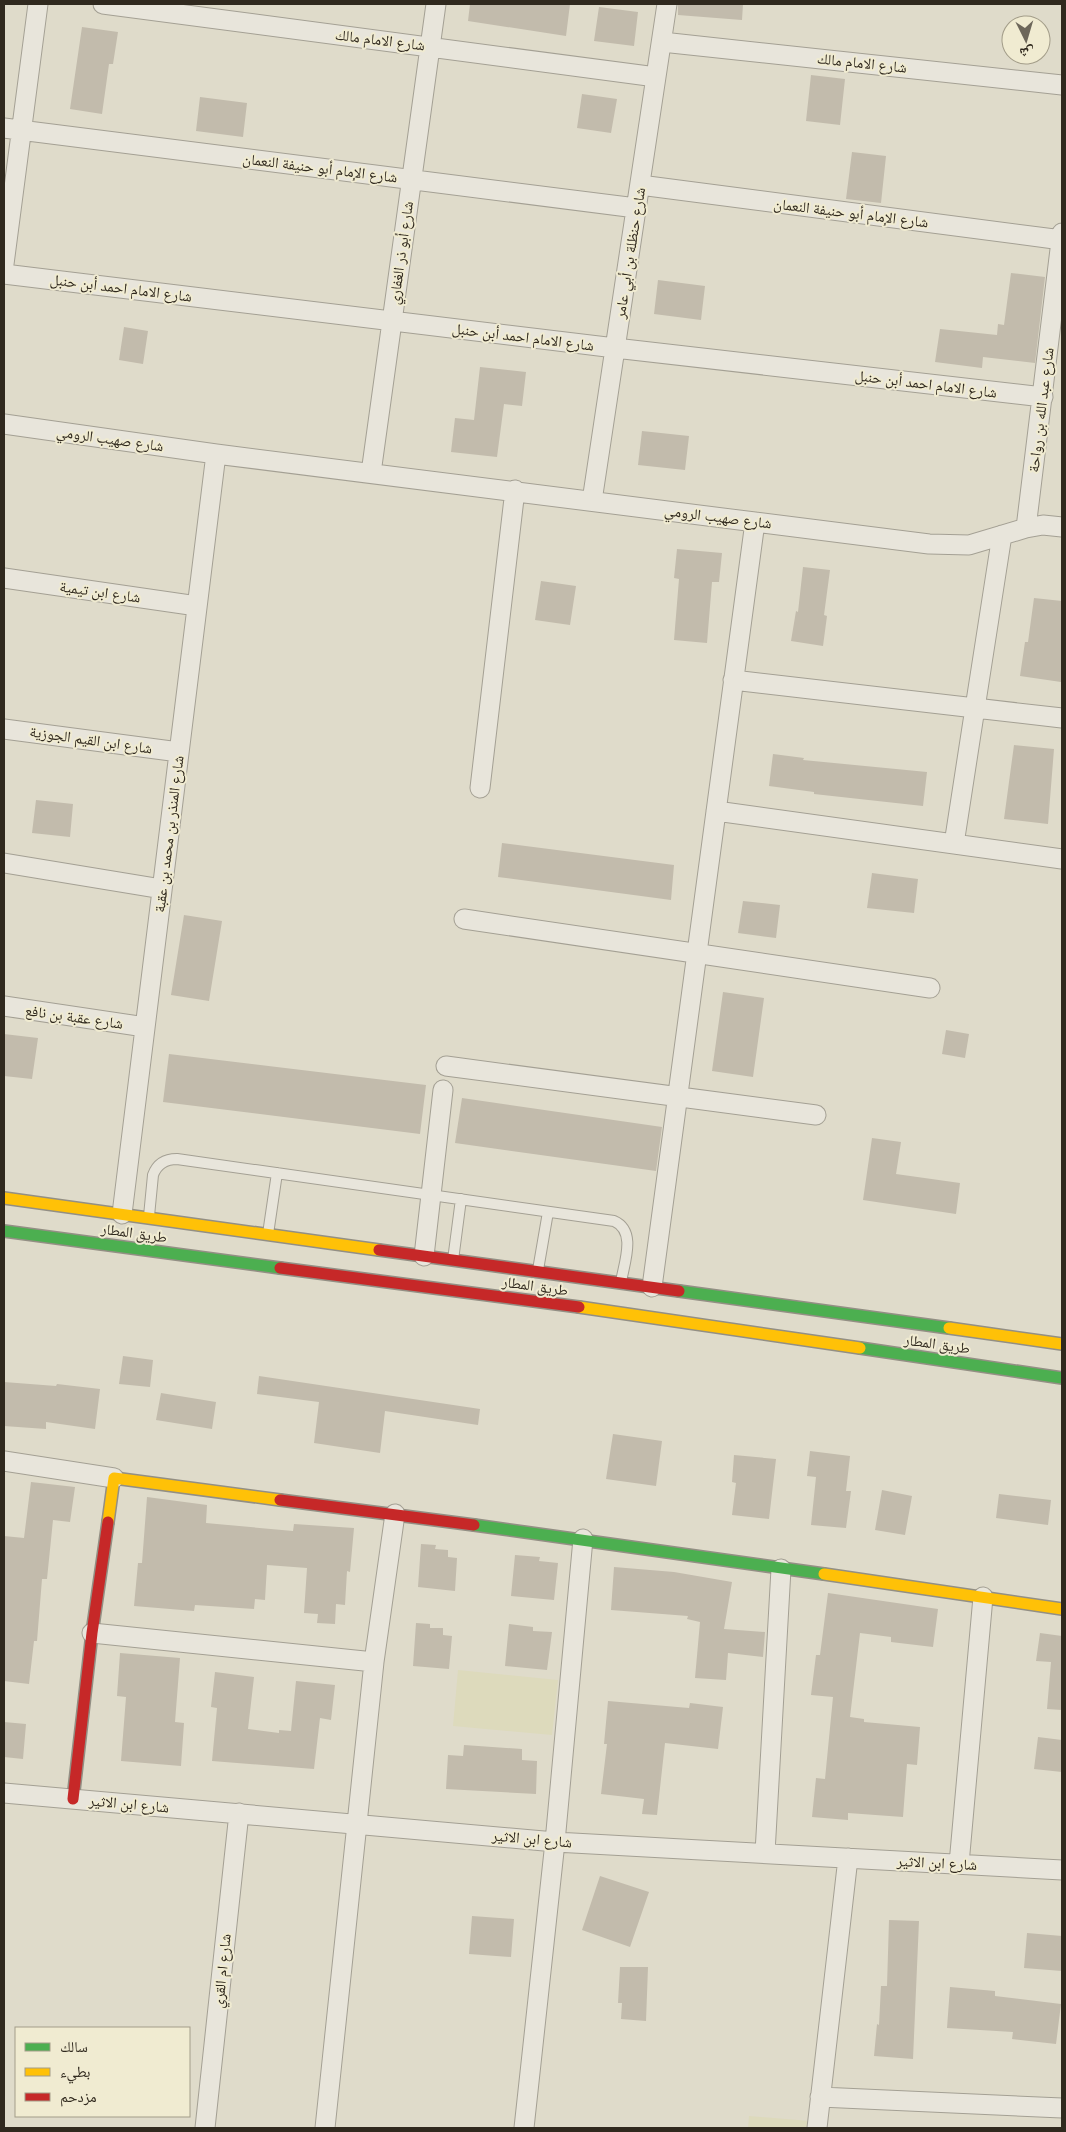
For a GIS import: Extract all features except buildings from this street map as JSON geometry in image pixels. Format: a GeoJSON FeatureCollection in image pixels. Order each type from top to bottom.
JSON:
{"type":"FeatureCollection","features":[{"type":"Feature","properties":{"kind":"main road","name":"طريق المطار"},"geometry":{"type":"LineString","coordinates":[[4,1198],[1062,1344]]}},
{"type":"Feature","properties":{"kind":"main road","name":"طريق المطار"},"geometry":{"type":"LineString","coordinates":[[4,1231],[658,1318],[1062,1378]]}},
{"type":"Feature","properties":{"kind":"main road"},"geometry":{"type":"LineString","coordinates":[[72,1799],[92,1633],[114,1478],[583,1539],[1062,1609]]}},
{"type":"Feature","properties":{"kind":"street"},"geometry":{"type":"LineString","coordinates":[[4,264],[13,129],[38,4]]}},
{"type":"Feature","properties":{"kind":"street","name":"شارع الامام مالك"},"geometry":{"type":"LineString","coordinates":[[103,4],[656,77]]}},
{"type":"Feature","properties":{"kind":"street","name":"شارع أبو ذر الغفاري"},"geometry":{"type":"LineString","coordinates":[[371,473],[436,4]]}},
{"type":"Feature","properties":{"kind":"street","name":"شارع حنظلة بن أبي عامر"},"geometry":{"type":"LineString","coordinates":[[592,501],[667,4]]}},
{"type":"Feature","properties":{"kind":"street","name":"شارع الامام مالك"},"geometry":{"type":"LineString","coordinates":[[662,42],[1062,85]]}},
{"type":"Feature","properties":{"kind":"street","name":"شارع الإمام أبو حنيفة النعمان"},"geometry":{"type":"LineString","coordinates":[[13,129],[636,208]]}},
{"type":"Feature","properties":{"kind":"street","name":"شارع الإمام أبو حنيفة النعمان"},"geometry":{"type":"LineString","coordinates":[[640,185],[1062,238]]}},
{"type":"Feature","properties":{"kind":"street","name":"شارع عبد الله بن رواحة"},"geometry":{"type":"LineString","coordinates":[[1026,528],[1050,386],[1062,238]]}},
{"type":"Feature","properties":{"kind":"street","name":"شارع الامام احمد أبن حنبل"},"geometry":{"type":"LineString","coordinates":[[4,274],[615,348],[1050,386]]}},
{"type":"Feature","properties":{"kind":"street","name":"شارع صهيب الرومي"},"geometry":{"type":"LineString","coordinates":[[4,424],[216,454],[515,490],[929,544],[969,545],[1026,528],[1043,525],[1062,528]]}},
{"type":"Feature","properties":{"kind":"street","name":"شارع المنذر بن محمد بن عقبة"},"geometry":{"type":"LineString","coordinates":[[122,1214],[216,454]]}},
{"type":"Feature","properties":{"kind":"street"},"geometry":{"type":"LineString","coordinates":[[480,788],[515,490]]}},
{"type":"Feature","properties":{"kind":"street"},"geometry":{"type":"LineString","coordinates":[[652,1287],[755,522]]}},
{"type":"Feature","properties":{"kind":"street"},"geometry":{"type":"LineString","coordinates":[[954,844],[1002,535]]}},
{"type":"Feature","properties":{"kind":"street","name":"شارع ابن تيمية"},"geometry":{"type":"LineString","coordinates":[[4,578],[197,606]]}},
{"type":"Feature","properties":{"kind":"street"},"geometry":{"type":"LineString","coordinates":[[733,680],[1062,718]]}},
{"type":"Feature","properties":{"kind":"street","name":"شارع ابن القيم الجوزية"},"geometry":{"type":"LineString","coordinates":[[4,728],[179,752]]}},
{"type":"Feature","properties":{"kind":"street"},"geometry":{"type":"LineString","coordinates":[[716,811],[1062,858]]}},
{"type":"Feature","properties":{"kind":"street"},"geometry":{"type":"LineString","coordinates":[[4,863],[162,889]]}},
{"type":"Feature","properties":{"kind":"street"},"geometry":{"type":"LineString","coordinates":[[464,919],[930,988]]}},
{"type":"Feature","properties":{"kind":"street","name":"شارع عقبة بن نافع"},"geometry":{"type":"LineString","coordinates":[[4,1006],[145,1027]]}},
{"type":"Feature","properties":{"kind":"street"},"geometry":{"type":"LineString","coordinates":[[446,1066],[816,1115]]}},
{"type":"Feature","properties":{"kind":"street"},"geometry":{"type":"LineString","coordinates":[[424,1256],[444,1090]]}},
{"type":"Feature","properties":{"kind":"street"},"geometry":{"type":"LineString","coordinates":[[4,1461],[114,1478]]}},
{"type":"Feature","properties":{"kind":"street"},"geometry":{"type":"LineString","coordinates":[[325,2128],[374,1662],[396,1514]]}},
{"type":"Feature","properties":{"kind":"street"},"geometry":{"type":"LineString","coordinates":[[524,2128],[555,1842],[583,1539]]}},
{"type":"Feature","properties":{"kind":"street"},"geometry":{"type":"LineString","coordinates":[[765,1853],[782,1569]]}},
{"type":"Feature","properties":{"kind":"street"},"geometry":{"type":"LineString","coordinates":[[959,1864],[983,1597]]}},
{"type":"Feature","properties":{"kind":"street"},"geometry":{"type":"LineString","coordinates":[[92,1633],[374,1662]]}},
{"type":"Feature","properties":{"kind":"street","name":"شارع ابن الاثير"},"geometry":{"type":"LineString","coordinates":[[4,1793],[555,1842],[1062,1870]]}},
{"type":"Feature","properties":{"kind":"street","name":"شارع ام القري"},"geometry":{"type":"LineString","coordinates":[[204,2128],[239,1814]]}},
{"type":"Feature","properties":{"kind":"street"},"geometry":{"type":"LineString","coordinates":[[817,2128],[848,1858]]}},
{"type":"Feature","properties":{"kind":"street"},"geometry":{"type":"LineString","coordinates":[[820,2096],[1062,2108]]}},
{"type":"Feature","properties":{"kind":"lane"},"geometry":{"type":"LineString","coordinates":[[149,1218],[153,1175],[156,1168],[165,1160],[177,1159],[614,1221],[624,1228],[628,1240],[621,1283]]}},
{"type":"Feature","properties":{"kind":"lane"},"geometry":{"type":"LineString","coordinates":[[268,1234],[277,1173]]}},
{"type":"Feature","properties":{"kind":"lane"},"geometry":{"type":"LineString","coordinates":[[453,1260],[461,1199]]}},
{"type":"Feature","properties":{"kind":"lane"},"geometry":{"type":"LineString","coordinates":[[537,1272],[548,1212]]}},
{"type":"Feature","properties":{"kind":"shaded area"},"geometry":{"type":"Polygon","coordinates":[[[458,1670],[558,1680],[552,1735],[453,1726],[458,1670]]]}},
{"type":"Feature","properties":{"kind":"shaded area"},"geometry":{"type":"Polygon","coordinates":[[[749,2116],[810,2121],[810,2128],[748,2128],[749,2116]]]}},
{"type":"Feature","properties":{"kind":"traffic: fast"},"geometry":{"type":"LineString","coordinates":[[4,1231],[280,1268]]}},
{"type":"Feature","properties":{"kind":"traffic: fast"},"geometry":{"type":"LineString","coordinates":[[679,1291],[949,1328]]}},
{"type":"Feature","properties":{"kind":"traffic: fast"},"geometry":{"type":"LineString","coordinates":[[860,1348],[1062,1378]]}},
{"type":"Feature","properties":{"kind":"traffic: fast"},"geometry":{"type":"LineString","coordinates":[[474,1525],[824,1574]]}},
{"type":"Feature","properties":{"kind":"traffic: slow"},"geometry":{"type":"LineString","coordinates":[[4,1198],[379,1250]]}},
{"type":"Feature","properties":{"kind":"traffic: slow"},"geometry":{"type":"LineString","coordinates":[[579,1307],[860,1348]]}},
{"type":"Feature","properties":{"kind":"traffic: slow"},"geometry":{"type":"LineString","coordinates":[[949,1328],[1062,1344]]}},
{"type":"Feature","properties":{"kind":"traffic: slow"},"geometry":{"type":"LineString","coordinates":[[108,1522],[114,1478],[280,1500]]}},
{"type":"Feature","properties":{"kind":"traffic: slow"},"geometry":{"type":"LineString","coordinates":[[824,1574],[1062,1609]]}},
{"type":"Feature","properties":{"kind":"traffic: jam"},"geometry":{"type":"LineString","coordinates":[[379,1250],[679,1291]]}},
{"type":"Feature","properties":{"kind":"traffic: jam"},"geometry":{"type":"LineString","coordinates":[[280,1268],[579,1307]]}},
{"type":"Feature","properties":{"kind":"traffic: jam"},"geometry":{"type":"LineString","coordinates":[[280,1500],[474,1525]]}},
{"type":"Feature","properties":{"kind":"traffic: jam"},"geometry":{"type":"LineString","coordinates":[[73,1799],[92,1633],[108,1522]]}}]}
